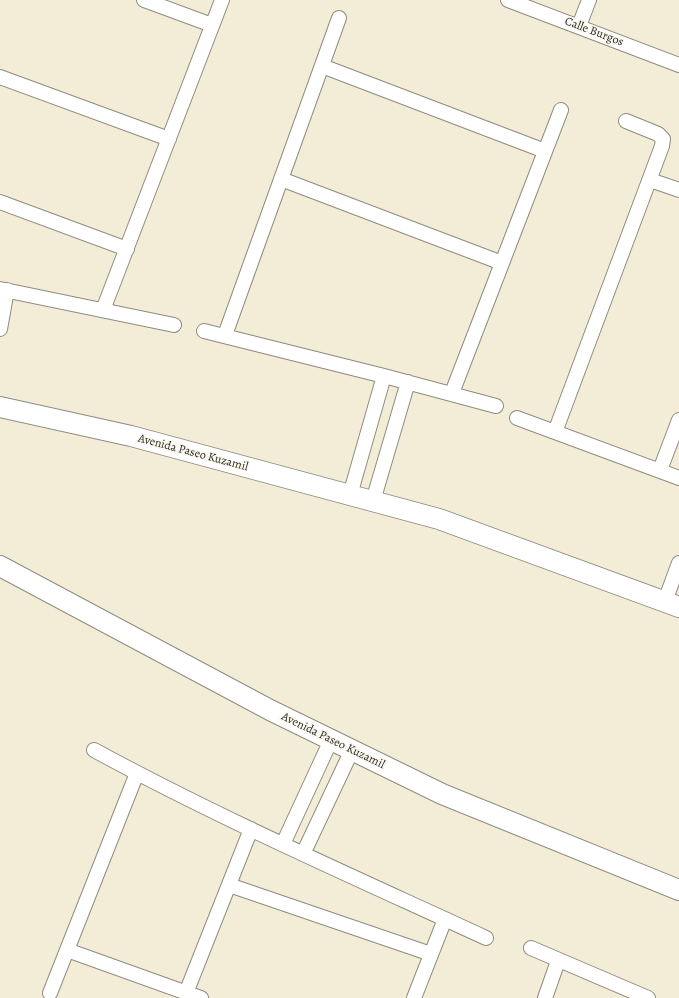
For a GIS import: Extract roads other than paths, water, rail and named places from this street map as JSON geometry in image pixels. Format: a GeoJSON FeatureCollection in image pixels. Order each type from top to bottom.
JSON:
{"type":"FeatureCollection","features":[{"type":"Feature","properties":{"kind":"main road","name":"Avenida Paseo Kuzamil"},"geometry":{"type":"LineString","coordinates":[[0,407],[131,436],[439,519],[672,604]]}},
{"type":"Feature","properties":{"kind":"main road","name":"Avenida Paseo Kuzamil"},"geometry":{"type":"LineString","coordinates":[[0,566],[270,710],[442,794],[679,890]]}},
{"type":"Feature","properties":{"kind":"street"},"geometry":{"type":"LineString","coordinates":[[144,0],[212,25]]}},
{"type":"Feature","properties":{"kind":"street"},"geometry":{"type":"LineString","coordinates":[[103,310],[222,0]]}},
{"type":"Feature","properties":{"kind":"street","name":"Calle Burgos"},"geometry":{"type":"LineString","coordinates":[[508,0],[679,65]]}},
{"type":"Feature","properties":{"kind":"street"},"geometry":{"type":"LineString","coordinates":[[579,26],[589,0]]}},
{"type":"Feature","properties":{"kind":"street"},"geometry":{"type":"LineString","coordinates":[[225,335],[338,18]]}},
{"type":"Feature","properties":{"kind":"street"},"geometry":{"type":"LineString","coordinates":[[322,66],[545,152]]}},
{"type":"Feature","properties":{"kind":"street"},"geometry":{"type":"LineString","coordinates":[[0,77],[169,139]]}},
{"type":"Feature","properties":{"kind":"street"},"geometry":{"type":"LineString","coordinates":[[452,394],[561,110]]}},
{"type":"Feature","properties":{"kind":"street"},"geometry":{"type":"LineString","coordinates":[[555,432],[662,146],[663,139],[658,134],[626,121]]}},
{"type":"Feature","properties":{"kind":"street"},"geometry":{"type":"LineString","coordinates":[[281,179],[502,263]]}},
{"type":"Feature","properties":{"kind":"street"},"geometry":{"type":"LineString","coordinates":[[650,180],[679,190]]}},
{"type":"Feature","properties":{"kind":"street"},"geometry":{"type":"LineString","coordinates":[[0,202],[127,249]]}},
{"type":"Feature","properties":{"kind":"street"},"geometry":{"type":"LineString","coordinates":[[0,329],[3,290],[174,326]]}},
{"type":"Feature","properties":{"kind":"street"},"geometry":{"type":"LineString","coordinates":[[204,331],[225,335],[408,382],[496,406]]}},
{"type":"Feature","properties":{"kind":"street"},"geometry":{"type":"LineString","coordinates":[[350,495],[384,376]]}},
{"type":"Feature","properties":{"kind":"street"},"geometry":{"type":"LineString","coordinates":[[374,502],[408,382]]}},
{"type":"Feature","properties":{"kind":"street"},"geometry":{"type":"LineString","coordinates":[[518,418],[679,478]]}},
{"type":"Feature","properties":{"kind":"street"},"geometry":{"type":"LineString","coordinates":[[660,470],[679,422]]}},
{"type":"Feature","properties":{"kind":"street"},"geometry":{"type":"LineString","coordinates":[[672,604],[679,563]]}},
{"type":"Feature","properties":{"kind":"street"},"geometry":{"type":"LineString","coordinates":[[283,844],[331,740]]}},
{"type":"Feature","properties":{"kind":"street"},"geometry":{"type":"LineString","coordinates":[[94,750],[137,773],[303,854],[486,938]]}},
{"type":"Feature","properties":{"kind":"street"},"geometry":{"type":"LineString","coordinates":[[303,854],[352,750]]}},
{"type":"Feature","properties":{"kind":"street"},"geometry":{"type":"LineString","coordinates":[[50,993],[137,773]]}},
{"type":"Feature","properties":{"kind":"street"},"geometry":{"type":"LineString","coordinates":[[186,993],[251,829]]}},
{"type":"Feature","properties":{"kind":"street"},"geometry":{"type":"LineString","coordinates":[[229,885],[432,954]]}},
{"type":"Feature","properties":{"kind":"street"},"geometry":{"type":"LineString","coordinates":[[414,998],[445,919]]}},
{"type":"Feature","properties":{"kind":"street"},"geometry":{"type":"LineString","coordinates":[[531,948],[558,961],[648,998]]}},
{"type":"Feature","properties":{"kind":"street"},"geometry":{"type":"LineString","coordinates":[[67,950],[201,998]]}},
{"type":"Feature","properties":{"kind":"street"},"geometry":{"type":"LineString","coordinates":[[544,998],[558,961]]}}]}
